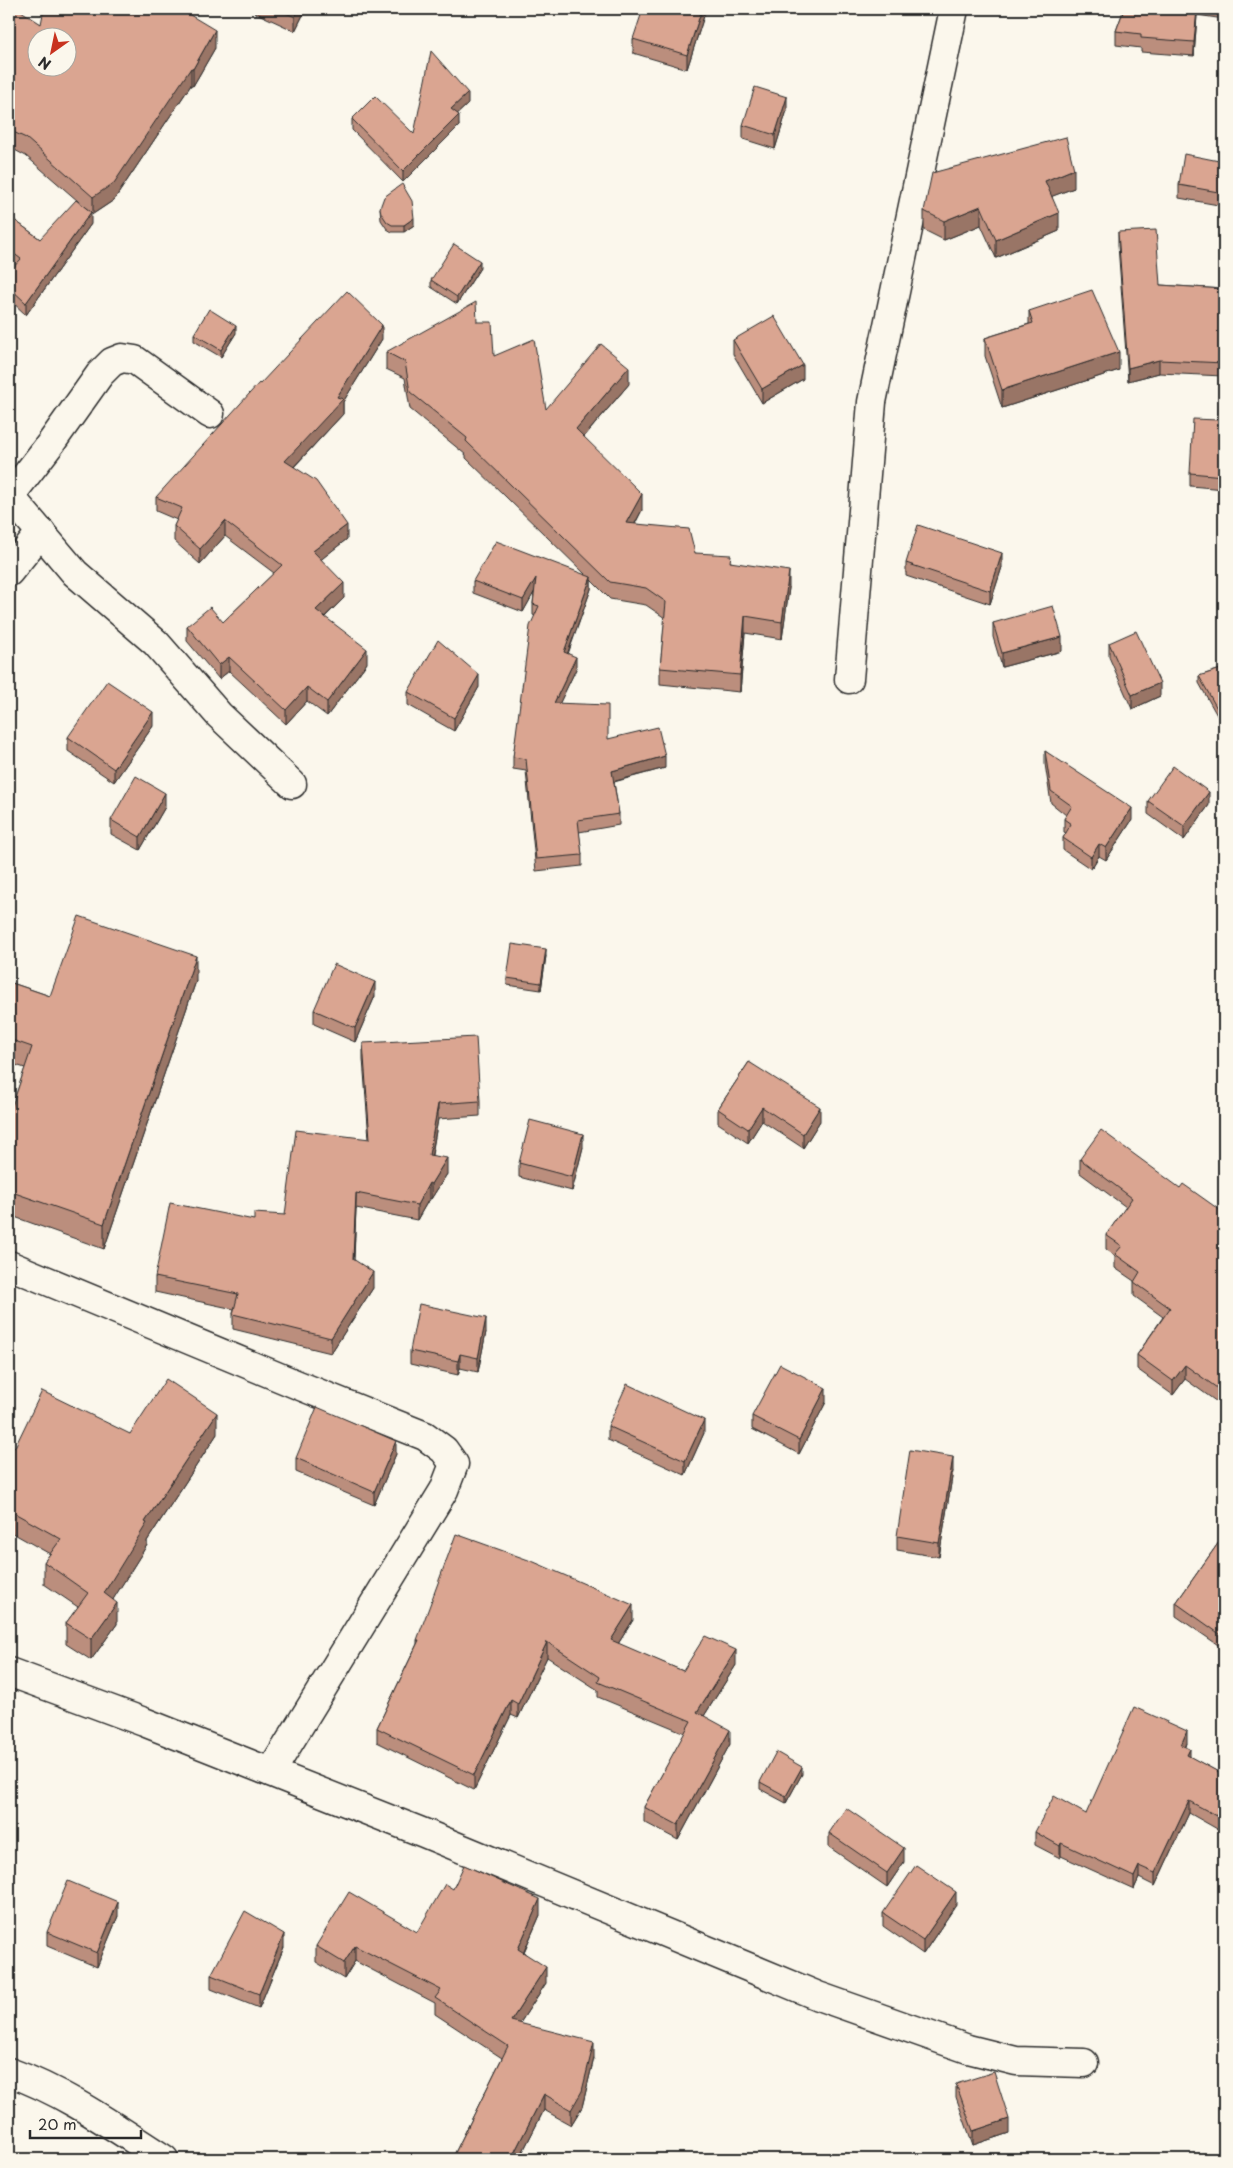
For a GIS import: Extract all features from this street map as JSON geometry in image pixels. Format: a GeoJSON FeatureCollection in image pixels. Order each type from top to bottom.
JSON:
{"type":"FeatureCollection","features":[{"type":"Feature","properties":{"kind":"street"},"geometry":{"type":"LineString","coordinates":[[850,679],[872,402],[954,9]]}},
{"type":"Feature","properties":{"kind":"street"},"geometry":{"type":"LineString","coordinates":[[210,414],[135,360],[122,358],[112,362],[100,374],[51,443],[9,495],[75,573],[156,643],[218,716],[292,784]]}},
{"type":"Feature","properties":{"kind":"street"},"geometry":{"type":"LineString","coordinates":[[9,572],[41,532]]}},
{"type":"Feature","properties":{"kind":"street"},"geometry":{"type":"LineString","coordinates":[[9,1265],[425,1436],[444,1450],[454,1464],[444,1490],[271,1772]]}},
{"type":"Feature","properties":{"kind":"street"},"geometry":{"type":"LineString","coordinates":[[9,1672],[271,1772],[424,1833],[827,1999],[968,2049],[1016,2061],[1084,2063]]}},
{"type":"Feature","properties":{"kind":"street"},"geometry":{"type":"LineString","coordinates":[[9,2072],[38,2082],[77,2104],[164,2159]]}},
{"type":"Feature","properties":{"kind":"building"},"geometry":{"type":"Polygon","coordinates":[[[9,9],[18,9],[41,24],[44,9],[180,9],[215,30],[193,69],[191,68],[114,183],[93,197],[26,138],[9,130],[9,9]]]}},
{"type":"Feature","properties":{"kind":"building"},"geometry":{"type":"Polygon","coordinates":[[[277,9],[299,9],[295,17],[277,9]]]}},
{"type":"Feature","properties":{"kind":"building"},"geometry":{"type":"Polygon","coordinates":[[[643,9],[702,9],[687,55],[633,39],[643,9]]]}},
{"type":"Feature","properties":{"kind":"building"},"geometry":{"type":"Polygon","coordinates":[[[1124,9],[1197,9],[1194,42],[1141,38],[1141,34],[1116,31],[1124,9]]]}},
{"type":"Feature","properties":{"kind":"building"},"geometry":{"type":"Polygon","coordinates":[[[431,51],[468,93],[451,109],[459,115],[403,171],[352,119],[375,96],[414,134],[431,51]]]}},
{"type":"Feature","properties":{"kind":"building"},"geometry":{"type":"Polygon","coordinates":[[[755,87],[787,97],[775,135],[743,125],[755,87]]]}},
{"type":"Feature","properties":{"kind":"building"},"geometry":{"type":"Polygon","coordinates":[[[1066,137],[1074,169],[1045,181],[1059,213],[996,240],[981,206],[944,221],[924,211],[932,173],[1066,137]]]}},
{"type":"Feature","properties":{"kind":"building"},"geometry":{"type":"Polygon","coordinates":[[[1184,154],[1224,162],[1224,193],[1179,185],[1184,154]]]}},
{"type":"Feature","properties":{"kind":"building"},"geometry":{"type":"Polygon","coordinates":[[[402,184],[412,201],[414,218],[404,225],[392,225],[387,222],[380,208],[384,197],[402,184]]]}},
{"type":"Feature","properties":{"kind":"building"},"geometry":{"type":"Polygon","coordinates":[[[76,200],[91,212],[26,303],[9,287],[9,272],[21,259],[9,250],[9,216],[40,239],[76,200]]]}},
{"type":"Feature","properties":{"kind":"building"},"geometry":{"type":"Polygon","coordinates":[[[1156,230],[1160,285],[1224,289],[1224,363],[1159,360],[1128,368],[1118,232],[1156,230]]]}},
{"type":"Feature","properties":{"kind":"building"},"geometry":{"type":"Polygon","coordinates":[[[454,244],[480,261],[457,297],[431,280],[454,244]]]}},
{"type":"Feature","properties":{"kind":"building"},"geometry":{"type":"Polygon","coordinates":[[[1092,290],[1119,352],[1002,390],[985,338],[1033,323],[1029,311],[1092,290]]]}},
{"type":"Feature","properties":{"kind":"building"},"geometry":{"type":"Polygon","coordinates":[[[347,291],[382,325],[337,397],[343,399],[285,461],[316,481],[347,525],[313,551],[344,583],[316,610],[367,649],[327,702],[307,687],[286,710],[229,657],[219,665],[187,626],[210,607],[223,622],[282,565],[225,521],[200,549],[174,526],[182,508],[156,497],[259,383],[347,291]]]}},
{"type":"Feature","properties":{"kind":"building"},"geometry":{"type":"Polygon","coordinates":[[[476,302],[477,322],[492,322],[494,356],[534,339],[546,409],[601,344],[629,367],[576,429],[642,494],[626,523],[689,529],[695,553],[731,555],[730,562],[789,571],[782,622],[745,616],[740,675],[660,668],[666,602],[646,588],[610,582],[466,441],[467,438],[410,392],[405,362],[386,352],[476,302]]]}},
{"type":"Feature","properties":{"kind":"building"},"geometry":{"type":"Polygon","coordinates":[[[209,309],[236,326],[221,350],[194,334],[209,309]]]}},
{"type":"Feature","properties":{"kind":"building"},"geometry":{"type":"Polygon","coordinates":[[[774,316],[803,365],[762,389],[733,340],[774,316]]]}},
{"type":"Feature","properties":{"kind":"building"},"geometry":{"type":"Polygon","coordinates":[[[1224,367],[1224,476],[1190,473],[1193,419],[1218,420],[1224,367]]]}},
{"type":"Feature","properties":{"kind":"building"},"geometry":{"type":"Polygon","coordinates":[[[918,525],[1002,553],[990,591],[906,563],[918,525]]]}},
{"type":"Feature","properties":{"kind":"building"},"geometry":{"type":"Polygon","coordinates":[[[496,541],[591,577],[564,652],[576,657],[554,703],[608,705],[608,739],[658,727],[665,756],[612,771],[619,814],[578,820],[582,855],[536,859],[526,759],[513,757],[530,626],[539,606],[533,604],[536,578],[523,600],[473,581],[496,541]]]}},
{"type":"Feature","properties":{"kind":"building"},"geometry":{"type":"Polygon","coordinates":[[[1053,606],[1062,637],[1002,653],[993,623],[1053,606]]]}},
{"type":"Feature","properties":{"kind":"building"},"geometry":{"type":"Polygon","coordinates":[[[1136,631],[1160,683],[1132,695],[1109,643],[1136,631]]]}},
{"type":"Feature","properties":{"kind":"building"},"geometry":{"type":"Polygon","coordinates":[[[438,640],[479,675],[454,718],[408,692],[438,640]]]}},
{"type":"Feature","properties":{"kind":"building"},"geometry":{"type":"Polygon","coordinates":[[[1224,668],[1224,721],[1199,676],[1224,668]]]}},
{"type":"Feature","properties":{"kind":"building"},"geometry":{"type":"Polygon","coordinates":[[[107,681],[153,712],[114,769],[68,737],[107,681]]]}},
{"type":"Feature","properties":{"kind":"building"},"geometry":{"type":"Polygon","coordinates":[[[1045,751],[1132,808],[1106,848],[1099,844],[1091,857],[1063,838],[1071,824],[1064,819],[1072,806],[1051,791],[1045,751]]]}},
{"type":"Feature","properties":{"kind":"building"},"geometry":{"type":"Polygon","coordinates":[[[1173,766],[1209,792],[1184,826],[1148,801],[1173,766]]]}},
{"type":"Feature","properties":{"kind":"building"},"geometry":{"type":"Polygon","coordinates":[[[136,776],[165,793],[140,837],[111,820],[136,776]]]}},
{"type":"Feature","properties":{"kind":"building"},"geometry":{"type":"Polygon","coordinates":[[[79,916],[196,956],[104,1224],[9,1191],[9,1115],[32,1047],[9,1039],[9,982],[50,996],[79,916]]]}},
{"type":"Feature","properties":{"kind":"building"},"geometry":{"type":"Polygon","coordinates":[[[512,944],[546,949],[541,983],[507,978],[512,944]]]}},
{"type":"Feature","properties":{"kind":"building"},"geometry":{"type":"Polygon","coordinates":[[[334,964],[375,982],[355,1028],[314,1010],[334,964]]]}},
{"type":"Feature","properties":{"kind":"building"},"geometry":{"type":"Polygon","coordinates":[[[476,1037],[480,1101],[438,1104],[429,1155],[447,1158],[431,1184],[429,1183],[417,1205],[356,1193],[353,1259],[373,1272],[331,1338],[233,1314],[238,1294],[155,1277],[170,1203],[254,1220],[254,1213],[285,1215],[296,1130],[370,1139],[363,1043],[476,1037]]]}},
{"type":"Feature","properties":{"kind":"building"},"geometry":{"type":"Polygon","coordinates":[[[749,1062],[820,1107],[803,1134],[762,1107],[748,1129],[718,1109],[749,1062]]]}},
{"type":"Feature","properties":{"kind":"building"},"geometry":{"type":"Polygon","coordinates":[[[530,1120],[583,1134],[572,1177],[519,1163],[530,1120]]]}},
{"type":"Feature","properties":{"kind":"building"},"geometry":{"type":"Polygon","coordinates":[[[1101,1130],[1180,1188],[1183,1184],[1224,1213],[1224,1393],[1185,1365],[1173,1381],[1137,1355],[1170,1308],[1134,1282],[1140,1272],[1115,1254],[1122,1246],[1106,1235],[1132,1198],[1080,1159],[1101,1130]]]}},
{"type":"Feature","properties":{"kind":"building"},"geometry":{"type":"Polygon","coordinates":[[[419,1304],[486,1318],[478,1358],[460,1354],[458,1361],[410,1351],[419,1304]]]}},
{"type":"Feature","properties":{"kind":"building"},"geometry":{"type":"Polygon","coordinates":[[[780,1364],[826,1388],[799,1440],[752,1416],[780,1364]]]}},
{"type":"Feature","properties":{"kind":"building"},"geometry":{"type":"Polygon","coordinates":[[[166,1379],[217,1413],[145,1522],[147,1523],[104,1593],[117,1603],[91,1639],[66,1623],[88,1593],[44,1562],[61,1539],[9,1510],[9,1445],[15,1447],[42,1391],[130,1434],[166,1379]]]}},
{"type":"Feature","properties":{"kind":"building"},"geometry":{"type":"Polygon","coordinates":[[[627,1384],[704,1420],[685,1461],[608,1426],[627,1384]]]}},
{"type":"Feature","properties":{"kind":"building"},"geometry":{"type":"Polygon","coordinates":[[[317,1407],[396,1441],[374,1492],[296,1458],[317,1407]]]}},
{"type":"Feature","properties":{"kind":"building"},"geometry":{"type":"Polygon","coordinates":[[[910,1450],[953,1457],[939,1543],[897,1536],[910,1450]]]}},
{"type":"Feature","properties":{"kind":"building"},"geometry":{"type":"Polygon","coordinates":[[[456,1534],[534,1562],[633,1605],[611,1640],[683,1671],[705,1636],[736,1650],[697,1712],[730,1730],[678,1825],[644,1807],[691,1721],[598,1682],[600,1677],[547,1642],[518,1704],[511,1700],[474,1775],[377,1728],[419,1640],[417,1640],[456,1534]]]}},
{"type":"Feature","properties":{"kind":"building"},"geometry":{"type":"Polygon","coordinates":[[[1224,1535],[1224,1583],[1219,1591],[1224,1594],[1224,1637],[1176,1603],[1224,1535]]]}},
{"type":"Feature","properties":{"kind":"building"},"geometry":{"type":"Polygon","coordinates":[[[1134,1707],[1187,1731],[1181,1745],[1190,1749],[1187,1755],[1224,1775],[1224,1808],[1219,1817],[1189,1801],[1155,1873],[1139,1866],[1134,1877],[1061,1843],[1060,1846],[1035,1832],[1054,1796],[1086,1814],[1134,1707]]]}},
{"type":"Feature","properties":{"kind":"building"},"geometry":{"type":"Polygon","coordinates":[[[776,1752],[802,1767],[786,1796],[760,1782],[776,1752]]]}},
{"type":"Feature","properties":{"kind":"building"},"geometry":{"type":"Polygon","coordinates":[[[846,1808],[904,1848],[887,1873],[829,1833],[846,1808]]]}},
{"type":"Feature","properties":{"kind":"building"},"geometry":{"type":"Polygon","coordinates":[[[464,1865],[540,1899],[518,1949],[546,1967],[511,2021],[594,2042],[582,2091],[571,2110],[544,2094],[511,2159],[452,2159],[508,2046],[435,1998],[441,1990],[355,1946],[344,1963],[316,1946],[349,1892],[417,1932],[445,1884],[453,1889],[464,1865]]]}},
{"type":"Feature","properties":{"kind":"building"},"geometry":{"type":"Polygon","coordinates":[[[916,1865],[956,1892],[923,1940],[883,1913],[916,1865]]]}},
{"type":"Feature","properties":{"kind":"building"},"geometry":{"type":"Polygon","coordinates":[[[68,1881],[118,1902],[97,1953],[47,1932],[68,1881]]]}},
{"type":"Feature","properties":{"kind":"building"},"geometry":{"type":"Polygon","coordinates":[[[245,1911],[284,1934],[259,1994],[211,1975],[245,1911]]]}},
{"type":"Feature","properties":{"kind":"building"},"geometry":{"type":"Polygon","coordinates":[[[994,2072],[1009,2119],[973,2131],[956,2084],[994,2072]]]}}]}
